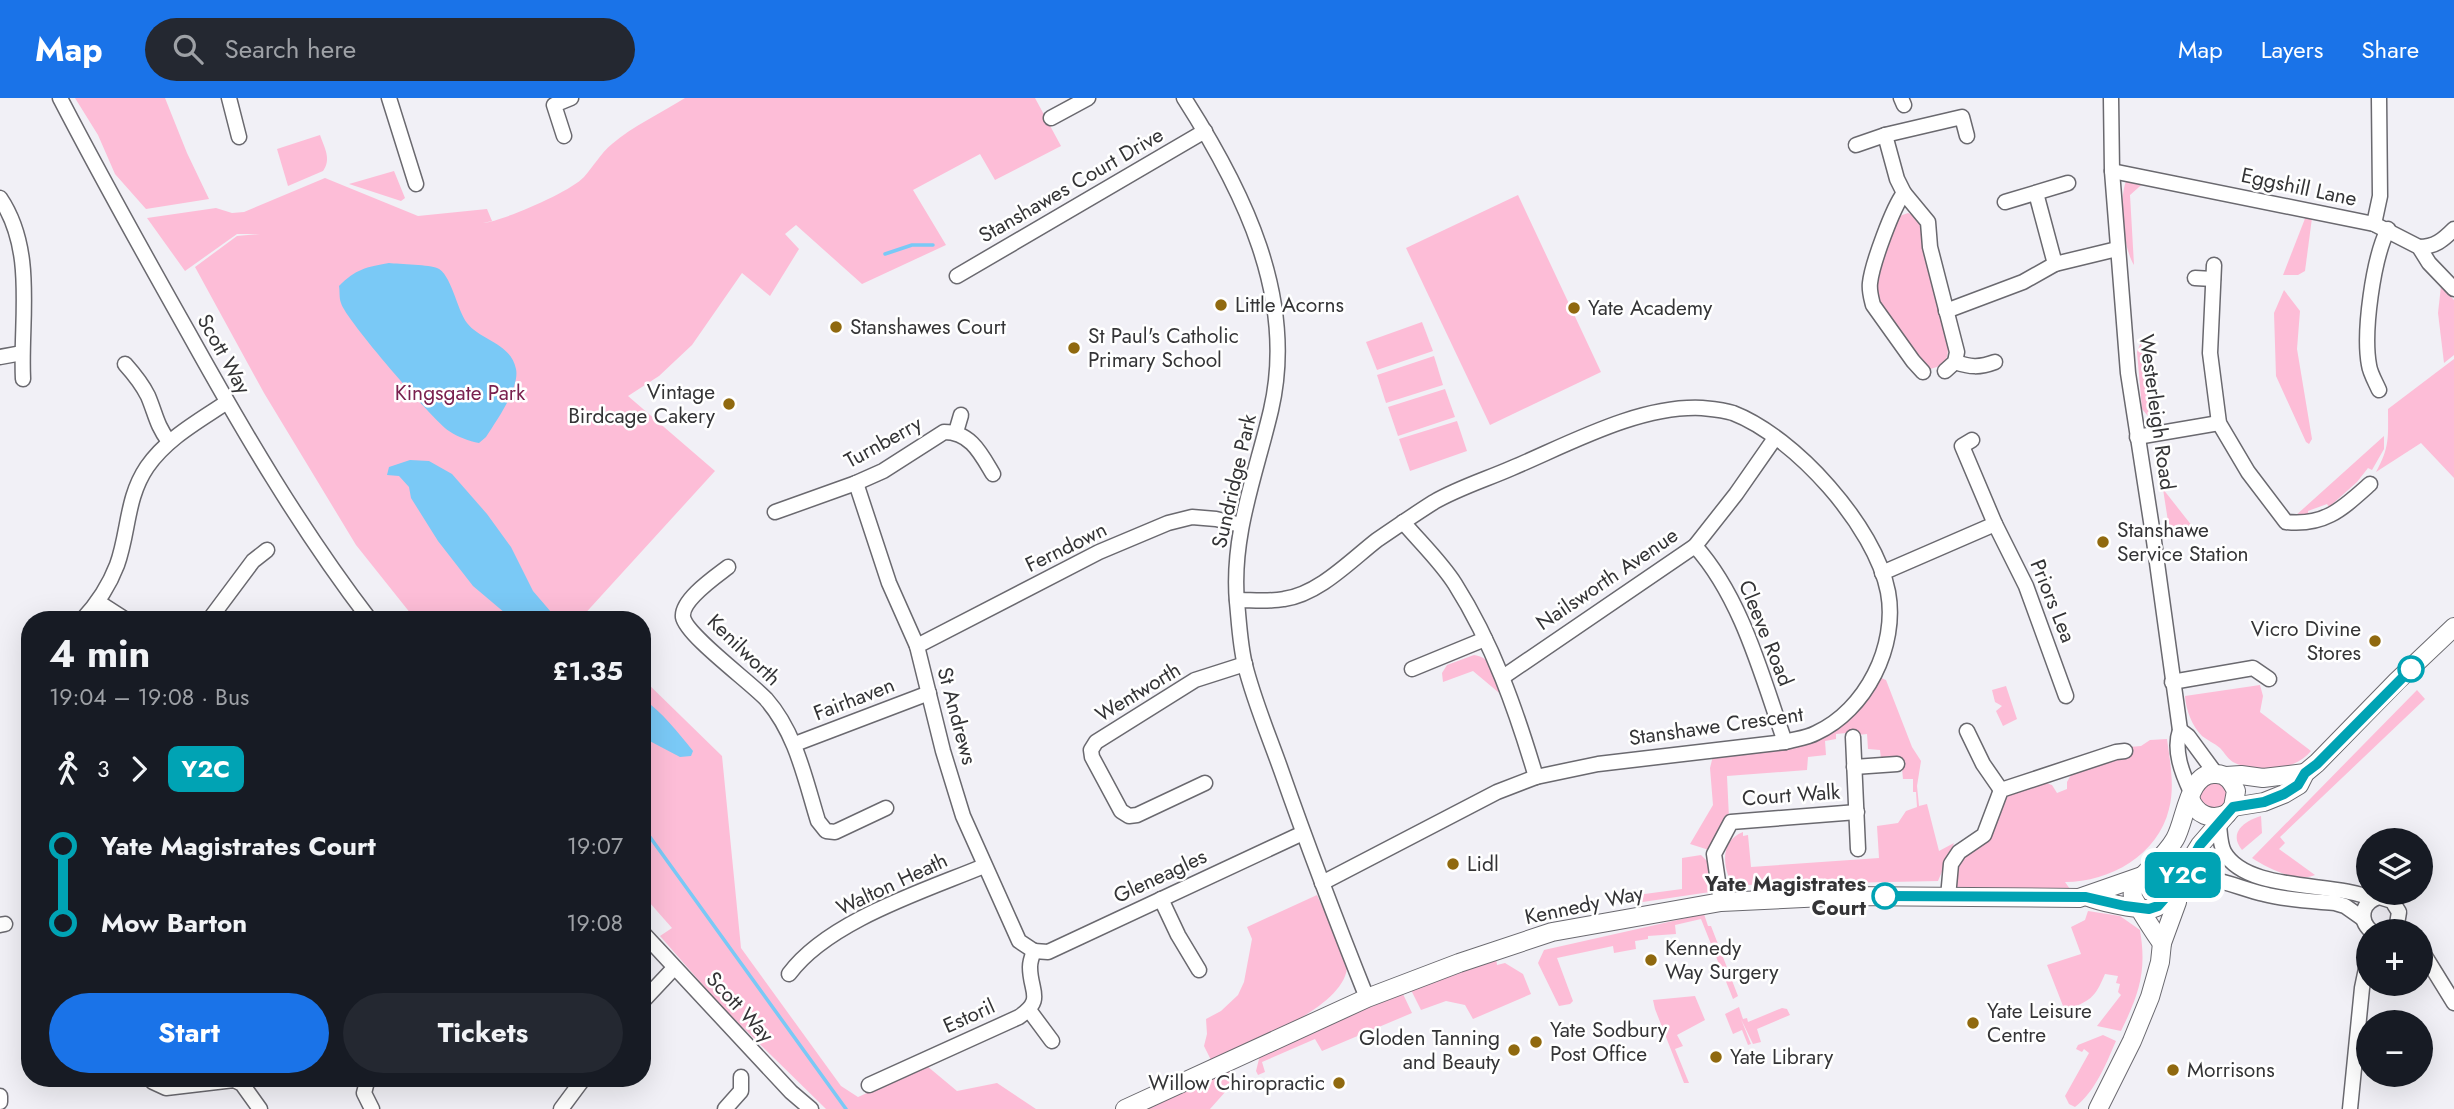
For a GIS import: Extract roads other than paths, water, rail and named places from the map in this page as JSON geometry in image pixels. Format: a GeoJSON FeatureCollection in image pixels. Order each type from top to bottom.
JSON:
{"type":"FeatureCollection","features":[{"type":"Feature","properties":{"kind":"main road"},"geometry":{"type":"LineString","coordinates":[[2190,795],[2192,804],[2202,814],[2217,818],[2284,794],[2298,785],[2305,773],[2454,627]]}},
{"type":"Feature","properties":{"kind":"main road"},"geometry":{"type":"LineString","coordinates":[[2162,943],[2132,893],[2142,876],[2159,861],[2174,841],[2183,823],[2190,795],[2199,780],[2208,775],[2263,778],[2305,773]]}},
{"type":"Feature","properties":{"kind":"main road"},"geometry":{"type":"LineString","coordinates":[[2138,907],[2149,909],[2158,906],[2179,882],[2200,845],[2226,815],[2236,791],[2221,775]]}},
{"type":"Feature","properties":{"kind":"main road","name":"Kennedy Way"},"geometry":{"type":"LineString","coordinates":[[2086,897],[2102,888],[2142,876]]}},
{"type":"Feature","properties":{"kind":"main road"},"geometry":{"type":"LineString","coordinates":[[2098,1109],[2144,1014],[2158,972],[2162,943],[2177,902],[2179,882]]}},
{"type":"Feature","properties":{"kind":"main road","name":"Kennedy Way"},"geometry":{"type":"LineString","coordinates":[[1125,1109],[1367,998],[1552,932],[1721,902],[1845,896],[2086,897],[2138,907]]}},
{"type":"Feature","properties":{"kind":"street","name":"Scott Way"},"geometry":{"type":"LineString","coordinates":[[60,98],[227,402],[328,566],[363,611]]}},
{"type":"Feature","properties":{"kind":"street"},"geometry":{"type":"LineString","coordinates":[[229,98],[239,137]]}},
{"type":"Feature","properties":{"kind":"street"},"geometry":{"type":"LineString","coordinates":[[390,98],[415,184]]}},
{"type":"Feature","properties":{"kind":"street"},"geometry":{"type":"LineString","coordinates":[[564,136],[554,105],[572,98]]}},
{"type":"Feature","properties":{"kind":"street"},"geometry":{"type":"LineString","coordinates":[[1056,109],[1088,98]]}},
{"type":"Feature","properties":{"kind":"street","name":"Sundridge Park"},"geometry":{"type":"LineString","coordinates":[[1184,98],[1242,198],[1260,246],[1277,325],[1277,362],[1272,408],[1241,525],[1237,600],[1245,664],[1303,833],[1367,998]]}},
{"type":"Feature","properties":{"kind":"street","name":"Westerleigh Road"},"geometry":{"type":"LineString","coordinates":[[2111,98],[2112,171],[2137,437],[2180,730],[2177,740],[2181,768],[2190,795]]}},
{"type":"Feature","properties":{"kind":"street"},"geometry":{"type":"LineString","coordinates":[[2379,98],[2381,227],[2368,319],[2369,366],[2379,390]]}},
{"type":"Feature","properties":{"kind":"street"},"geometry":{"type":"LineString","coordinates":[[1856,145],[1885,135],[1962,117],[1968,136]]}},
{"type":"Feature","properties":{"kind":"street","name":"Stanshawes Court Drive"},"geometry":{"type":"LineString","coordinates":[[957,276],[1205,131]]}},
{"type":"Feature","properties":{"kind":"street"},"geometry":{"type":"LineString","coordinates":[[1885,135],[1897,179],[1904,193],[1928,222],[1930,247],[1957,352],[1950,367],[1983,367],[1995,362]]}},
{"type":"Feature","properties":{"kind":"street","name":"Eggshill Lane"},"geometry":{"type":"LineString","coordinates":[[2112,171],[2381,227],[2419,247],[2429,263],[2454,289]]}},
{"type":"Feature","properties":{"kind":"street"},"geometry":{"type":"LineString","coordinates":[[2004,202],[2068,183]]}},
{"type":"Feature","properties":{"kind":"street"},"geometry":{"type":"LineString","coordinates":[[1904,193],[1895,204],[1870,281],[1870,295],[1873,305],[1923,372]]}},
{"type":"Feature","properties":{"kind":"street"},"geometry":{"type":"LineString","coordinates":[[2036,193],[2055,264]]}},
{"type":"Feature","properties":{"kind":"street"},"geometry":{"type":"LineString","coordinates":[[0,198],[15,229],[23,261],[23,379]]}},
{"type":"Feature","properties":{"kind":"street"},"geometry":{"type":"LineString","coordinates":[[2419,247],[2429,247],[2440,242],[2454,229]]}},
{"type":"Feature","properties":{"kind":"street"},"geometry":{"type":"LineString","coordinates":[[1945,311],[2023,282],[2055,264],[2118,249]]}},
{"type":"Feature","properties":{"kind":"street"},"geometry":{"type":"LineString","coordinates":[[2194,278],[2214,272],[2210,353],[2219,423],[2248,472],[2286,522],[2305,524],[2325,519],[2370,484]]}},
{"type":"Feature","properties":{"kind":"street"},"geometry":{"type":"LineString","coordinates":[[0,358],[22,353]]}},
{"type":"Feature","properties":{"kind":"street"},"geometry":{"type":"LineString","coordinates":[[125,364],[149,397],[158,427],[169,442]]}},
{"type":"Feature","properties":{"kind":"street"},"geometry":{"type":"LineString","coordinates":[[90,611],[98,603],[117,564],[130,504],[147,467],[169,442],[227,402]]}},
{"type":"Feature","properties":{"kind":"street","name":"Stanshawe Crescent"},"geometry":{"type":"LineString","coordinates":[[1237,600],[1285,599],[1304,593],[1438,500],[1630,419],[1670,410],[1701,408],[1731,412],[1755,424],[1824,480],[1856,522],[1882,573],[1890,614],[1880,661],[1871,680],[1853,705],[1831,724],[1814,734],[1785,742],[1598,764],[1536,777],[1497,792],[1322,883]]}},
{"type":"Feature","properties":{"kind":"street"},"geometry":{"type":"LineString","coordinates":[[956,432],[961,415]]}},
{"type":"Feature","properties":{"kind":"street"},"geometry":{"type":"LineString","coordinates":[[2137,437],[2219,423]]}},
{"type":"Feature","properties":{"kind":"street","name":"Turnberry"},"geometry":{"type":"LineString","coordinates":[[775,512],[856,483],[909,456],[944,432],[956,432],[976,445],[993,474]]}},
{"type":"Feature","properties":{"kind":"street","name":"Nailsworth Avenue"},"geometry":{"type":"LineString","coordinates":[[1503,677],[1695,546],[1775,438]]}},
{"type":"Feature","properties":{"kind":"street","name":"Priors Lea"},"geometry":{"type":"LineString","coordinates":[[1972,440],[1962,446],[1995,524],[2026,586],[2066,696]]}},
{"type":"Feature","properties":{"kind":"street","name":"St Andrews"},"geometry":{"type":"LineString","coordinates":[[856,483],[889,583],[917,646],[943,751],[963,816],[1019,941],[1034,951]]}},
{"type":"Feature","properties":{"kind":"street","name":"Ferndown"},"geometry":{"type":"LineString","coordinates":[[917,646],[1099,552],[1168,523],[1192,517],[1241,525]]}},
{"type":"Feature","properties":{"kind":"street"},"geometry":{"type":"LineString","coordinates":[[1403,522],[1453,582],[1485,639],[1503,677],[1536,777]]}},
{"type":"Feature","properties":{"kind":"street"},"geometry":{"type":"LineString","coordinates":[[1882,573],[1995,524]]}},
{"type":"Feature","properties":{"kind":"street","name":"Cleeve Road"},"geometry":{"type":"LineString","coordinates":[[1695,546],[1722,579],[1741,620],[1785,742]]}},
{"type":"Feature","properties":{"kind":"street"},"geometry":{"type":"LineString","coordinates":[[216,611],[253,561],[267,550]]}},
{"type":"Feature","properties":{"kind":"street","name":"Kenilworth"},"geometry":{"type":"LineString","coordinates":[[728,567],[687,602],[683,615],[686,624],[704,644],[767,700],[794,744],[818,821],[826,831],[835,832],[887,808]]}},
{"type":"Feature","properties":{"kind":"street"},"geometry":{"type":"LineString","coordinates":[[98,603],[111,611]]}},
{"type":"Feature","properties":{"kind":"street"},"geometry":{"type":"LineString","coordinates":[[1412,669],[1485,639]]}},
{"type":"Feature","properties":{"kind":"street","name":"Wentworth"},"geometry":{"type":"LineString","coordinates":[[1205,783],[1137,815],[1129,816],[1121,811],[1091,750],[1096,742],[1195,680],[1245,664]]}},
{"type":"Feature","properties":{"kind":"street"},"geometry":{"type":"LineString","coordinates":[[2172,682],[2253,668],[2269,679]]}},
{"type":"Feature","properties":{"kind":"street","name":"Fairhaven"},"geometry":{"type":"LineString","coordinates":[[794,744],[929,692]]}},
{"type":"Feature","properties":{"kind":"street"},"geometry":{"type":"LineString","coordinates":[[2180,730],[2221,775]]}},
{"type":"Feature","properties":{"kind":"street"},"geometry":{"type":"LineString","coordinates":[[1967,731],[1993,781],[2001,790]]}},
{"type":"Feature","properties":{"kind":"street","name":"Court Walk"},"geometry":{"type":"LineString","coordinates":[[1853,737],[1858,849]]}},
{"type":"Feature","properties":{"kind":"street"},"geometry":{"type":"LineString","coordinates":[[2001,790],[2059,779],[2125,751]]}},
{"type":"Feature","properties":{"kind":"street","name":"Court Walk"},"geometry":{"type":"LineString","coordinates":[[1854,767],[1897,764]]}},
{"type":"Feature","properties":{"kind":"street"},"geometry":{"type":"LineString","coordinates":[[1948,897],[1951,864],[1959,852],[1984,835],[2001,790]]}},
{"type":"Feature","properties":{"kind":"street","name":"Court Walk"},"geometry":{"type":"LineString","coordinates":[[1721,902],[1714,854],[1731,822],[1857,811]]}},
{"type":"Feature","properties":{"kind":"street"},"geometry":{"type":"LineString","coordinates":[[2226,815],[2220,840],[2224,852],[2234,863],[2273,882],[2356,893]]}},
{"type":"Feature","properties":{"kind":"street","name":"Gleneagles"},"geometry":{"type":"LineString","coordinates":[[1034,951],[1048,951],[1303,833]]}},
{"type":"Feature","properties":{"kind":"street","name":"Walton Heath"},"geometry":{"type":"LineString","coordinates":[[789,974],[796,964],[830,936],[883,908],[984,866]]}},
{"type":"Feature","properties":{"kind":"street"},"geometry":{"type":"LineString","coordinates":[[2179,882],[2193,878],[2222,880],[2266,895],[2335,903],[2345,906],[2362,918],[2363,910],[2368,905]]}},
{"type":"Feature","properties":{"kind":"street"},"geometry":{"type":"LineString","coordinates":[[1161,900],[1199,970]]}},
{"type":"Feature","properties":{"kind":"street","name":"Scott Way"},"geometry":{"type":"LineString","coordinates":[[651,942],[791,1092],[811,1109]]}},
{"type":"Feature","properties":{"kind":"street","name":"Estoril"},"geometry":{"type":"LineString","coordinates":[[869,1084],[1019,1017],[1029,1010],[1035,995],[1030,966],[1034,951]]}},
{"type":"Feature","properties":{"kind":"street"},"geometry":{"type":"LineString","coordinates":[[651,992],[674,968]]}},
{"type":"Feature","properties":{"kind":"street"},"geometry":{"type":"LineString","coordinates":[[2433,969],[2454,1003]]}},
{"type":"Feature","properties":{"kind":"street"},"geometry":{"type":"LineString","coordinates":[[2350,1109],[2361,996]]}},
{"type":"Feature","properties":{"kind":"street"},"geometry":{"type":"LineString","coordinates":[[1029,1010],[1052,1041]]}},
{"type":"Feature","properties":{"kind":"street"},"geometry":{"type":"LineString","coordinates":[[725,1109],[741,1091],[741,1077]]}},
{"type":"Feature","properties":{"kind":"street"},"geometry":{"type":"LineString","coordinates":[[244,1087],[260,1109]]}},
{"type":"Feature","properties":{"kind":"street"},"geometry":{"type":"LineString","coordinates":[[366,1087],[364,1093],[372,1109]]}},
{"type":"Feature","properties":{"kind":"street"},"geometry":{"type":"LineString","coordinates":[[561,1109],[577,1087]]}},
{"type":"Feature","properties":{"kind":"street"},"geometry":{"type":"LineString","coordinates":[[0,1096],[1,1102]]}},
{"type":"Feature","properties":{"kind":"water"},"geometry":{"type":"Polygon","coordinates":[[[389,263],[428,266],[442,271],[467,323],[502,348],[513,360],[516,377],[511,395],[486,437],[479,443],[456,435],[440,423],[373,348],[341,303],[339,286],[345,280],[362,270],[389,263]]]}},
{"type":"Feature","properties":{"kind":"water"},"geometry":{"type":"Polygon","coordinates":[[[410,460],[429,461],[452,474],[511,547],[533,591],[550,611],[503,611],[473,586],[438,541],[411,498],[409,487],[399,476],[387,475],[389,467],[410,460]]]}},
{"type":"Feature","properties":{"kind":"water"},"geometry":{"type":"Polygon","coordinates":[[[651,705],[693,751],[691,756],[680,757],[651,742],[651,705]]]}},
{"type":"Feature","properties":{"kind":"waterway"},"geometry":{"type":"LineString","coordinates":[[885,254],[912,245],[933,245]]}},
{"type":"Feature","properties":{"kind":"waterway"},"geometry":{"type":"LineString","coordinates":[[651,838],[846,1109]]}},
{"type":"Feature","properties":{"kind":"place","name":"Little Acorns"},"geometry":{"type":"Point","coordinates":[1221,305]}},
{"type":"Feature","properties":{"kind":"place","name":"Yate Academy"},"geometry":{"type":"Point","coordinates":[1574,308]}},
{"type":"Feature","properties":{"kind":"place","name":"Stanshawes Court"},"geometry":{"type":"Point","coordinates":[836,327]}},
{"type":"Feature","properties":{"kind":"place","name":"St Paul's Catholic Primary School"},"geometry":{"type":"Point","coordinates":[1074,348]}},
{"type":"Feature","properties":{"kind":"place","name":"Vintage Birdcage Cakery"},"geometry":{"type":"Point","coordinates":[729,404]}},
{"type":"Feature","properties":{"kind":"place","name":"Stanshawe Service Station"},"geometry":{"type":"Point","coordinates":[2103,542]}},
{"type":"Feature","properties":{"kind":"place","name":"Vicro Divine Stores"},"geometry":{"type":"Point","coordinates":[2375,641]}},
{"type":"Feature","properties":{"kind":"place","name":"Lidl"},"geometry":{"type":"Point","coordinates":[1453,864]}},
{"type":"Feature","properties":{"kind":"place","name":"Yate Magistrates Court"},"geometry":{"type":"Point","coordinates":[1885,896]}},
{"type":"Feature","properties":{"kind":"place","name":"Kennedy Way Surgery"},"geometry":{"type":"Point","coordinates":[1651,960]}},
{"type":"Feature","properties":{"kind":"place","name":"Yate Leisure Centre"},"geometry":{"type":"Point","coordinates":[1973,1023]}},
{"type":"Feature","properties":{"kind":"place","name":"Yate Sodbury Post Office"},"geometry":{"type":"Point","coordinates":[1536,1042]}},
{"type":"Feature","properties":{"kind":"place","name":"Gloden Tanning and Beauty"},"geometry":{"type":"Point","coordinates":[1514,1050]}},
{"type":"Feature","properties":{"kind":"place","name":"Yate Library"},"geometry":{"type":"Point","coordinates":[1716,1057]}},
{"type":"Feature","properties":{"kind":"place","name":"Morrisons"},"geometry":{"type":"Point","coordinates":[2173,1070]}},
{"type":"Feature","properties":{"kind":"place","name":"Willow Chiropractic"},"geometry":{"type":"Point","coordinates":[1339,1083]}},
{"type":"Feature","properties":{"kind":"park label","name":"Kingsgate Park"},"geometry":{"type":"Point","coordinates":[460,393]}}]}
